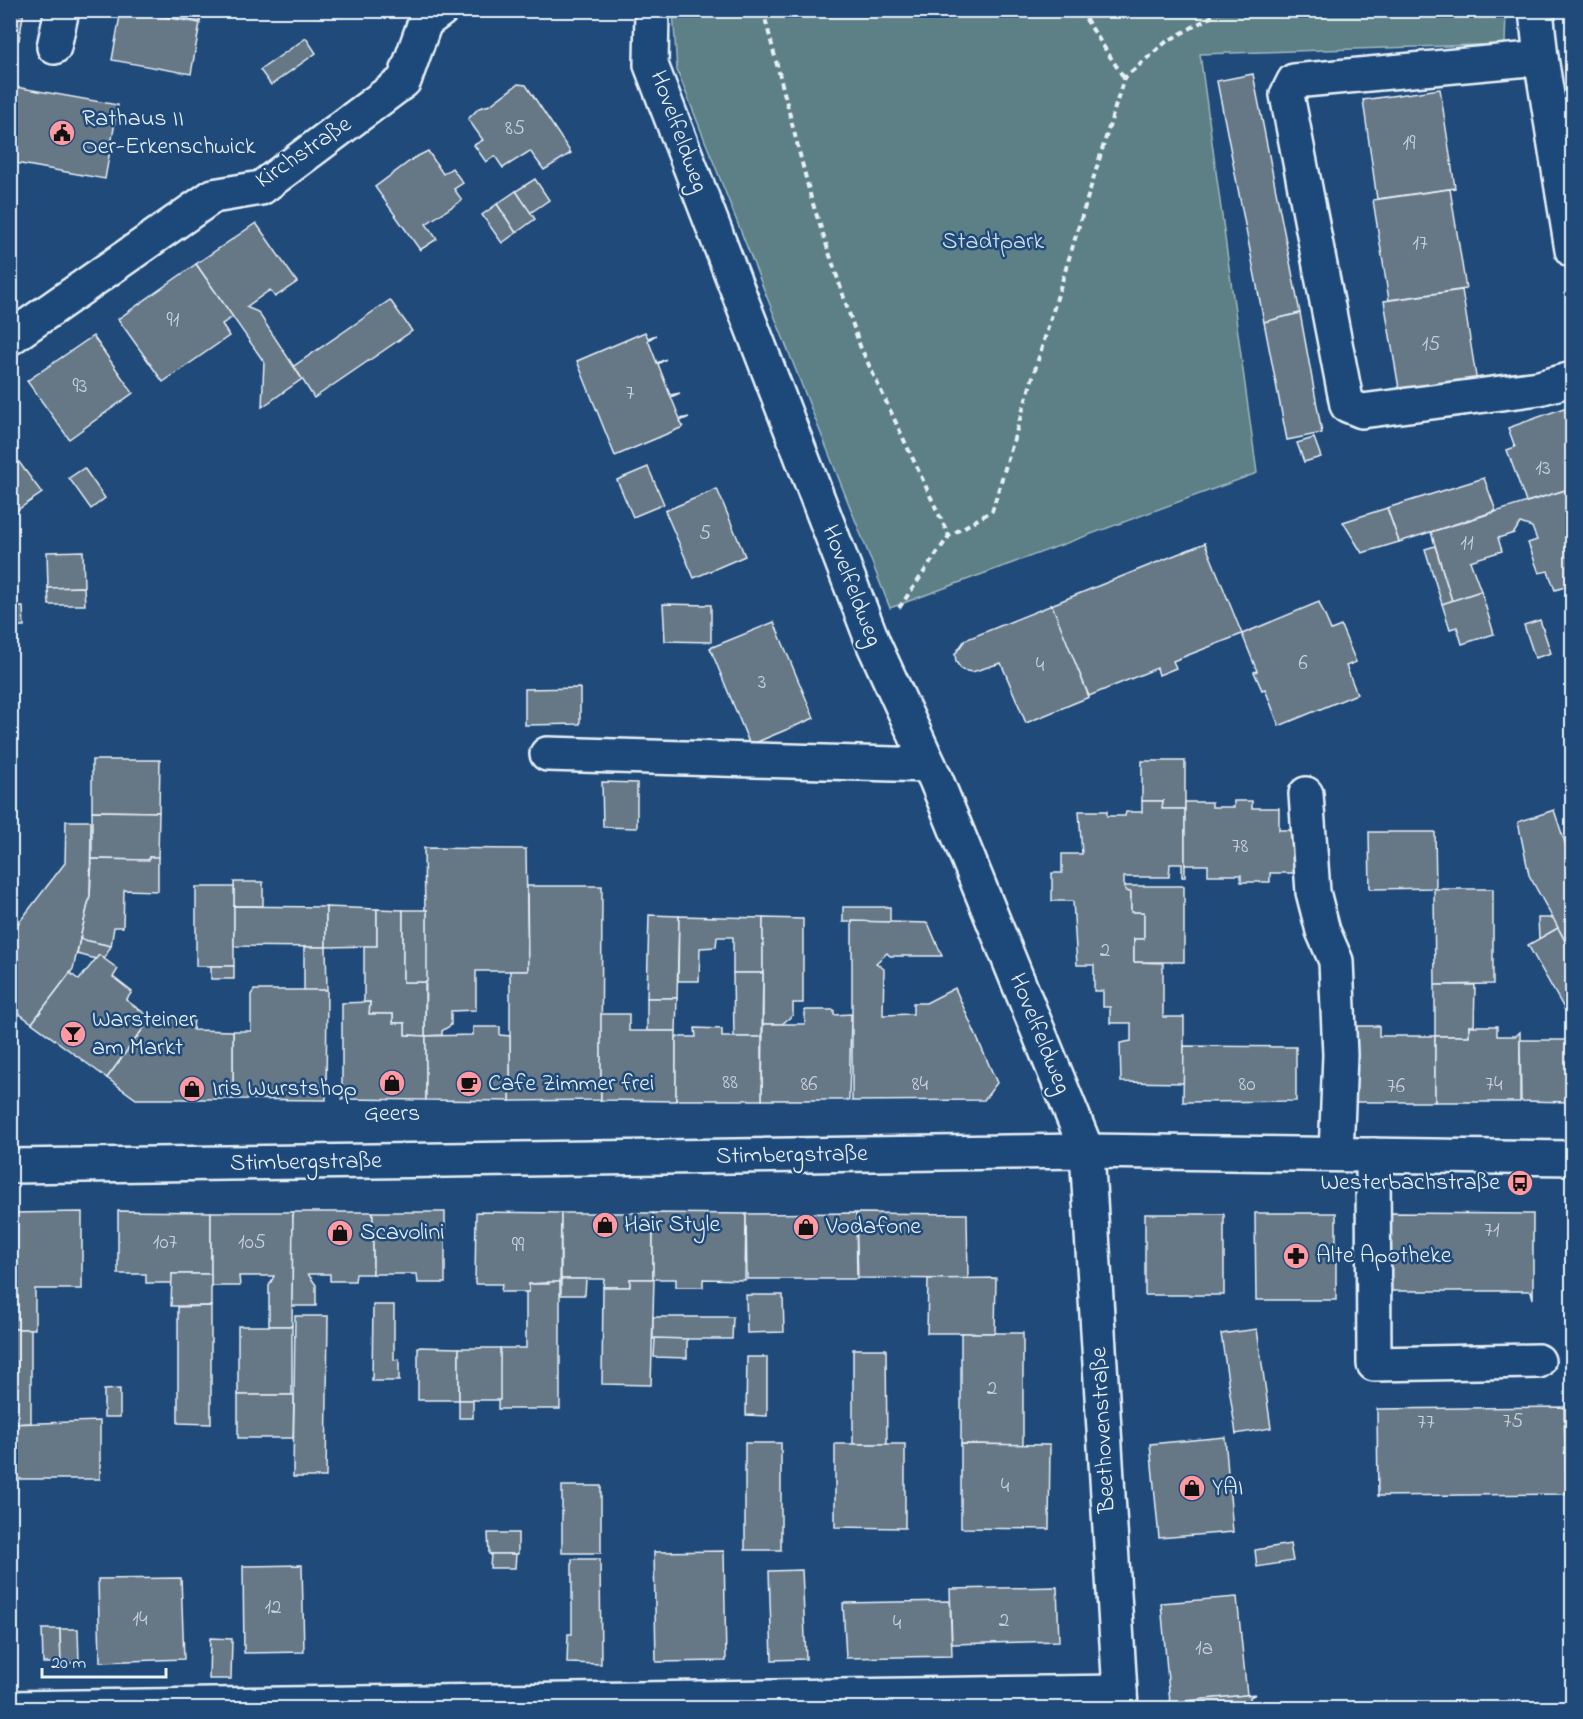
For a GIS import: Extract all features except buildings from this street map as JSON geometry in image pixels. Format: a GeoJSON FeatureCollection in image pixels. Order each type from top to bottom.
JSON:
{"type":"FeatureCollection","features":[{"type":"Feature","properties":{"kind":"street"},"geometry":{"type":"LineString","coordinates":[[54,47],[62,10]]}},
{"type":"Feature","properties":{"kind":"street","name":"Kirchstraße"},"geometry":{"type":"LineString","coordinates":[[10,338],[213,196],[261,188],[394,89],[404,81],[425,22],[441,10]]}},
{"type":"Feature","properties":{"kind":"street","name":"Hovelfeldweg"},"geometry":{"type":"LineString","coordinates":[[652,10],[651,65],[874,645],[929,765],[1087,1151]]}},
{"type":"Feature","properties":{"kind":"street"},"geometry":{"type":"LineString","coordinates":[[1536,10],[1541,58],[1572,250]]}},
{"type":"Feature","properties":{"kind":"street"},"geometry":{"type":"LineString","coordinates":[[1541,58],[1294,81],[1287,95],[1347,405],[1362,411],[1539,388],[1572,380]]}},
{"type":"Feature","properties":{"kind":"street"},"geometry":{"type":"LineString","coordinates":[[547,754],[929,765]]}},
{"type":"Feature","properties":{"kind":"street"},"geometry":{"type":"LineString","coordinates":[[1306,794],[1313,891],[1323,931],[1336,961],[1340,1056],[1336,1154]]}},
{"type":"Feature","properties":{"kind":"street","name":"Stimbergstraße"},"geometry":{"type":"LineString","coordinates":[[10,1166],[1087,1151],[1572,1158]]}},
{"type":"Feature","properties":{"kind":"street","name":"Beethovenstraße"},"geometry":{"type":"LineString","coordinates":[[1087,1151],[1121,1700]]}},
{"type":"Feature","properties":{"kind":"street"},"geometry":{"type":"LineString","coordinates":[[1373,1155],[1374,1364],[1538,1361]]}},
{"type":"Feature","properties":{"kind":"street"},"geometry":{"type":"LineString","coordinates":[[10,1708],[1121,1700]]}},
{"type":"Feature","properties":{"kind":"path"},"geometry":{"type":"LineString","coordinates":[[763,10],[811,198],[860,346],[949,536]]}},
{"type":"Feature","properties":{"kind":"path"},"geometry":{"type":"LineString","coordinates":[[1080,10],[1124,78]]}},
{"type":"Feature","properties":{"kind":"path"},"geometry":{"type":"LineString","coordinates":[[874,645],[949,536],[992,511],[1124,78],[1166,42],[1223,10]]}},
{"type":"Feature","properties":{"kind":"green space","name":"Stadtpark"},"geometry":{"type":"Polygon","coordinates":[[[673,11],[1506,11],[1505,44],[1200,54],[1257,473],[890,608],[677,70],[673,11]]]}},
{"type":"Feature","properties":{"kind":"place","name":"Rathaus II Oer-Erkenschwick"},"geometry":{"type":"Point","coordinates":[62,133]}},
{"type":"Feature","properties":{"kind":"place","name":"Warsteiner am Markt"},"geometry":{"type":"Point","coordinates":[73,1034]}},
{"type":"Feature","properties":{"kind":"place","name":"Geers"},"geometry":{"type":"Point","coordinates":[392,1083]}},
{"type":"Feature","properties":{"kind":"place","name":"Cafe Zimmer frei"},"geometry":{"type":"Point","coordinates":[469,1084]}},
{"type":"Feature","properties":{"kind":"place","name":"Iris Wurstshop"},"geometry":{"type":"Point","coordinates":[192,1089]}},
{"type":"Feature","properties":{"kind":"place","name":"Westerbachstraße"},"geometry":{"type":"Point","coordinates":[1520,1183]}},
{"type":"Feature","properties":{"kind":"place","name":"Hair Style"},"geometry":{"type":"Point","coordinates":[605,1225]}},
{"type":"Feature","properties":{"kind":"place","name":"Vodafone"},"geometry":{"type":"Point","coordinates":[806,1227]}},
{"type":"Feature","properties":{"kind":"place","name":"Scavolini"},"geometry":{"type":"Point","coordinates":[340,1233]}},
{"type":"Feature","properties":{"kind":"place","name":"Alte Apotheke"},"geometry":{"type":"Point","coordinates":[1296,1256]}},
{"type":"Feature","properties":{"kind":"place","name":"YAI"},"geometry":{"type":"Point","coordinates":[1192,1488]}}]}
